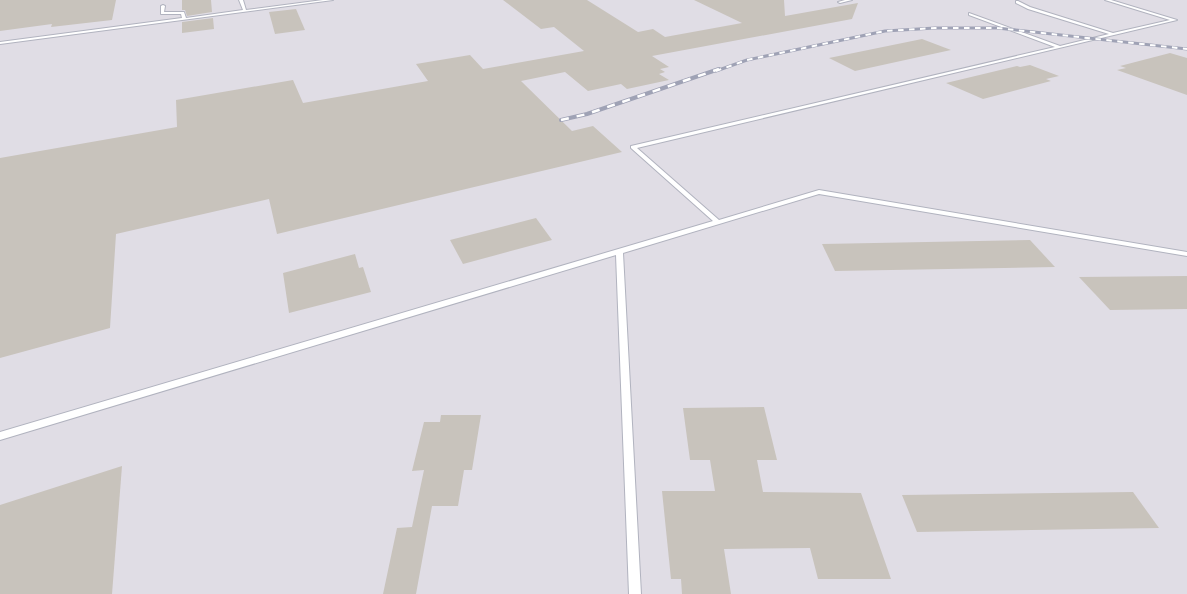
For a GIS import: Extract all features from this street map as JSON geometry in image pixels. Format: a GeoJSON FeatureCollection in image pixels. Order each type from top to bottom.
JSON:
{"type":"FeatureCollection","features":[{"type":"Feature","properties":{"kind":"lane"},"geometry":{"type":"LineString","coordinates":[[241,0],[245,11]]}},
{"type":"Feature","properties":{"kind":"lane"},"geometry":{"type":"LineString","coordinates":[[0,43],[331,0]]}},
{"type":"Feature","properties":{"kind":"lane"},"geometry":{"type":"LineString","coordinates":[[840,2],[850,0]]}},
{"type":"Feature","properties":{"kind":"lane"},"geometry":{"type":"LineString","coordinates":[[718,222],[632,146],[1175,20],[1106,0]]}},
{"type":"Feature","properties":{"kind":"lane"},"geometry":{"type":"LineString","coordinates":[[1018,2],[1029,8],[1114,34]]}},
{"type":"Feature","properties":{"kind":"lane"},"geometry":{"type":"LineString","coordinates":[[163,6],[162,13],[182,13],[184,19]]}},
{"type":"Feature","properties":{"kind":"lane"},"geometry":{"type":"LineString","coordinates":[[970,14],[1060,47]]}},
{"type":"Feature","properties":{"kind":"lane"},"geometry":{"type":"LineString","coordinates":[[0,436],[818,192],[1187,254]]}},
{"type":"Feature","properties":{"kind":"lane"},"geometry":{"type":"LineString","coordinates":[[619,251],[635,594]]}},
{"type":"Feature","properties":{"kind":"shaded area"},"geometry":{"type":"Polygon","coordinates":[[[0,0],[1187,0],[1187,594],[0,594],[0,0]]]}},
{"type":"Feature","properties":{"kind":"building"},"geometry":{"type":"Polygon","coordinates":[[[0,0],[116,0],[112,20],[51,27],[52,24],[0,31],[0,0]]]}},
{"type":"Feature","properties":{"kind":"building"},"geometry":{"type":"Polygon","coordinates":[[[182,0],[211,0],[212,12],[187,16],[185,10],[182,10],[182,0]]]}},
{"type":"Feature","properties":{"kind":"building"},"geometry":{"type":"Polygon","coordinates":[[[503,0],[587,0],[638,32],[653,29],[665,37],[742,23],[694,0],[784,0],[785,16],[858,3],[852,19],[652,56],[669,67],[660,69],[665,72],[659,74],[669,80],[627,89],[621,84],[588,91],[565,72],[521,81],[572,131],[593,126],[622,152],[277,234],[269,199],[116,234],[110,328],[0,358],[0,158],[177,127],[176,100],[293,80],[303,103],[428,81],[416,64],[470,55],[483,69],[584,51],[554,27],[541,29],[503,0]]]}},
{"type":"Feature","properties":{"kind":"building"},"geometry":{"type":"Polygon","coordinates":[[[296,9],[305,30],[275,34],[269,12],[296,9]]]}},
{"type":"Feature","properties":{"kind":"building"},"geometry":{"type":"Polygon","coordinates":[[[213,18],[214,29],[182,33],[182,22],[213,18]]]}},
{"type":"Feature","properties":{"kind":"building"},"geometry":{"type":"Polygon","coordinates":[[[922,39],[951,50],[855,71],[829,58],[922,39]]]}},
{"type":"Feature","properties":{"kind":"building"},"geometry":{"type":"Polygon","coordinates":[[[1170,53],[1187,58],[1187,95],[1117,70],[1126,68],[1120,66],[1170,53]]]}},
{"type":"Feature","properties":{"kind":"building"},"geometry":{"type":"Polygon","coordinates":[[[1030,65],[1059,76],[1046,79],[1051,81],[983,99],[946,83],[1017,66],[1030,65]]]}},
{"type":"Feature","properties":{"kind":"building"},"geometry":{"type":"Polygon","coordinates":[[[536,218],[552,240],[463,264],[450,240],[536,218]]]}},
{"type":"Feature","properties":{"kind":"building"},"geometry":{"type":"Polygon","coordinates":[[[1030,240],[1055,267],[835,271],[822,244],[1030,240]]]}},
{"type":"Feature","properties":{"kind":"building"},"geometry":{"type":"Polygon","coordinates":[[[355,254],[359,268],[363,267],[371,292],[289,313],[283,273],[355,254]]]}},
{"type":"Feature","properties":{"kind":"building"},"geometry":{"type":"Polygon","coordinates":[[[1187,276],[1187,309],[1110,310],[1079,277],[1187,276]]]}},
{"type":"Feature","properties":{"kind":"building"},"geometry":{"type":"Polygon","coordinates":[[[764,407],[777,460],[757,460],[763,492],[861,493],[891,579],[818,579],[810,548],[724,549],[731,594],[682,594],[681,579],[671,579],[662,491],[715,491],[710,460],[690,460],[683,408],[764,407]]]}},
{"type":"Feature","properties":{"kind":"building"},"geometry":{"type":"Polygon","coordinates":[[[441,415],[481,415],[472,470],[464,470],[458,506],[432,506],[416,594],[383,594],[397,528],[412,527],[424,470],[412,471],[424,422],[440,422],[441,415]]]}},
{"type":"Feature","properties":{"kind":"building"},"geometry":{"type":"Polygon","coordinates":[[[122,466],[112,594],[0,594],[0,505],[122,466]]]}},
{"type":"Feature","properties":{"kind":"building"},"geometry":{"type":"Polygon","coordinates":[[[1133,492],[1159,528],[917,532],[902,495],[1133,492]]]}},
{"type":"Feature","properties":{"kind":"railway"},"geometry":{"type":"LineString","coordinates":[[716,71],[747,60],[885,31],[935,28],[997,28],[1187,49]]}},
{"type":"Feature","properties":{"kind":"railway"},"geometry":{"type":"LineString","coordinates":[[561,120],[587,114],[719,69]]}}]}
